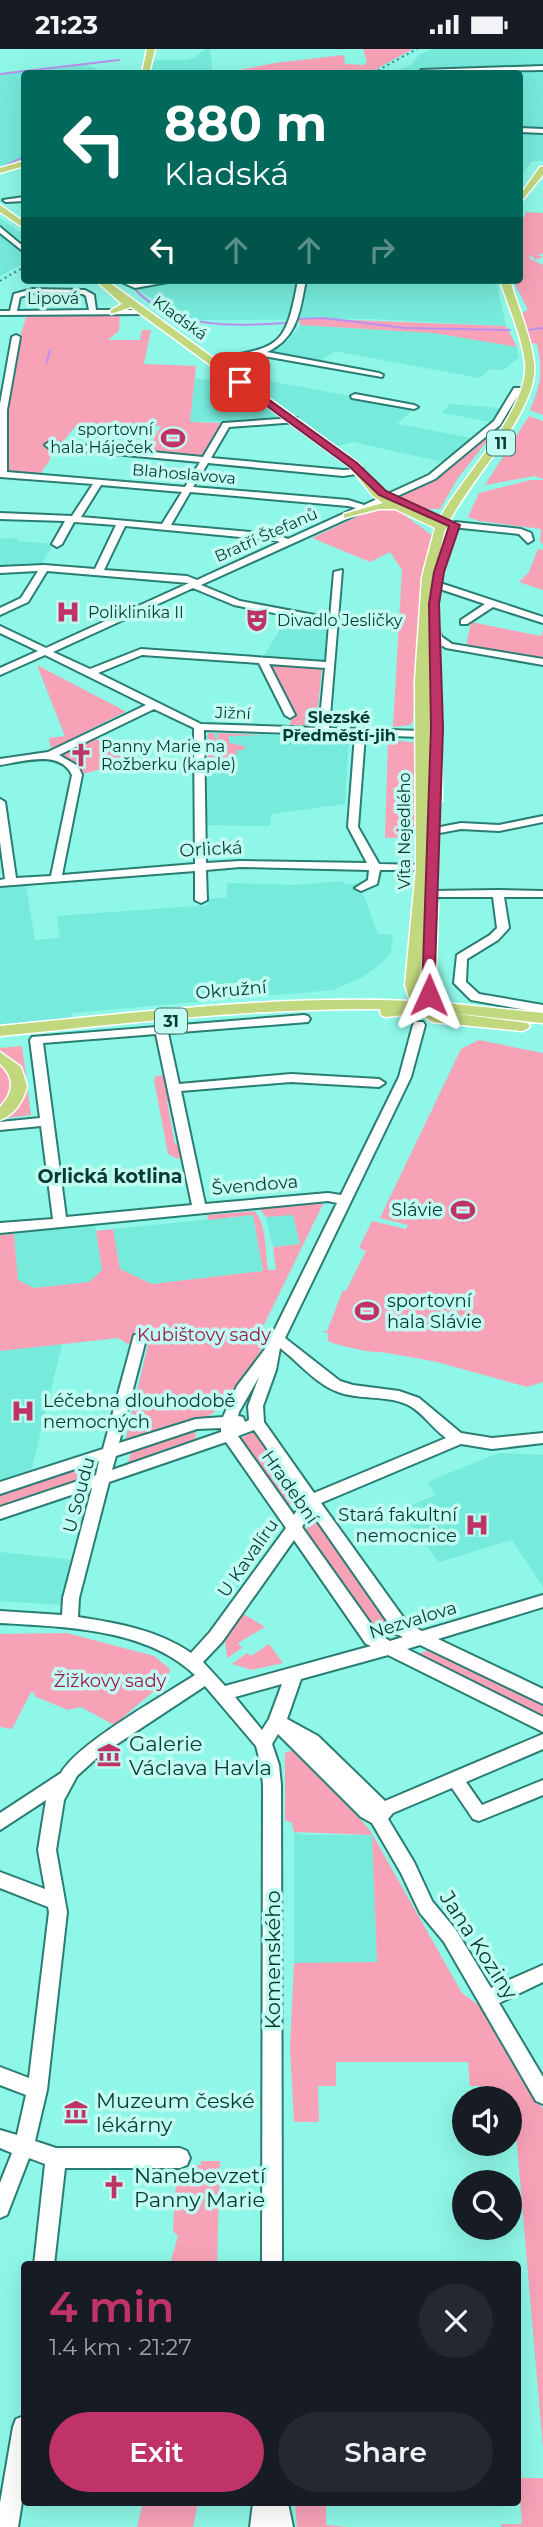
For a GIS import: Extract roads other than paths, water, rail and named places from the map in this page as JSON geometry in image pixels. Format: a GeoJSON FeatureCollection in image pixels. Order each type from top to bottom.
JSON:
{"type":"FeatureCollection","features":[{"type":"Feature","properties":{"kind":"main road"},"geometry":{"type":"LineString","coordinates":[[146,70],[151,49]]}},
{"type":"Feature","properties":{"kind":"main road"},"geometry":{"type":"LineString","coordinates":[[0,171],[21,164]]}},
{"type":"Feature","properties":{"kind":"main road"},"geometry":{"type":"LineString","coordinates":[[523,194],[543,169]]}},
{"type":"Feature","properties":{"kind":"main road"},"geometry":{"type":"LineString","coordinates":[[3,208],[21,223]]}},
{"type":"Feature","properties":{"kind":"main road","name":"Kladská"},"geometry":{"type":"LineString","coordinates":[[105,284],[360,471],[380,499],[443,525]]}},
{"type":"Feature","properties":{"kind":"main road","name":"11"},"geometry":{"type":"LineString","coordinates":[[443,525],[529,398],[535,365],[506,284]]}},
{"type":"Feature","properties":{"kind":"main road"},"geometry":{"type":"LineString","coordinates":[[114,312],[128,305],[119,294]]}},
{"type":"Feature","properties":{"kind":"main road","name":"11"},"geometry":{"type":"LineString","coordinates":[[443,525],[463,486],[517,412],[525,395],[530,364],[523,334]]}},
{"type":"Feature","properties":{"kind":"main road"},"geometry":{"type":"LineString","coordinates":[[419,512],[442,510],[463,486]]}},
{"type":"Feature","properties":{"kind":"main road"},"geometry":{"type":"LineString","coordinates":[[348,516],[378,506],[380,499]]}},
{"type":"Feature","properties":{"kind":"main road","name":"Kladská"},"geometry":{"type":"LineString","coordinates":[[380,499],[419,512],[443,525]]}},
{"type":"Feature","properties":{"kind":"main road","name":"Víta Nejedlého"},"geometry":{"type":"LineString","coordinates":[[418,998],[430,982],[437,728],[434,630],[443,525]]}},
{"type":"Feature","properties":{"kind":"main road","name":"Víta Nejedlého"},"geometry":{"type":"LineString","coordinates":[[418,998],[423,868],[421,718],[428,577],[443,525]]}},
{"type":"Feature","properties":{"kind":"main road"},"geometry":{"type":"LineString","coordinates":[[430,982],[437,994],[458,1007]]}},
{"type":"Feature","properties":{"kind":"main road"},"geometry":{"type":"LineString","coordinates":[[384,1007],[402,997],[418,998],[458,1007],[543,1018]]}},
{"type":"Feature","properties":{"kind":"main road"},"geometry":{"type":"LineString","coordinates":[[384,1007],[418,998]]}},
{"type":"Feature","properties":{"kind":"main road"},"geometry":{"type":"LineString","coordinates":[[418,998],[443,1018]]}},
{"type":"Feature","properties":{"kind":"main road","name":"31"},"geometry":{"type":"LineString","coordinates":[[384,1007],[443,1018],[543,1029]]}},
{"type":"Feature","properties":{"kind":"main road","name":"Okružní"},"geometry":{"type":"LineString","coordinates":[[0,1031],[384,1007]]}},
{"type":"Feature","properties":{"kind":"main road","name":"Okružní"},"geometry":{"type":"LineString","coordinates":[[0,1036],[99,1025]]}},
{"type":"Feature","properties":{"kind":"main road"},"geometry":{"type":"LineString","coordinates":[[0,1058],[13,1067],[20,1079],[20,1092],[6,1110]]}},
{"type":"Feature","properties":{"kind":"street"},"geometry":{"type":"LineString","coordinates":[[424,70],[543,68]]}},
{"type":"Feature","properties":{"kind":"street"},"geometry":{"type":"LineString","coordinates":[[523,130],[543,131]]}},
{"type":"Feature","properties":{"kind":"street"},"geometry":{"type":"LineString","coordinates":[[3,208],[21,200]]}},
{"type":"Feature","properties":{"kind":"street"},"geometry":{"type":"LineString","coordinates":[[0,229],[21,247]]}},
{"type":"Feature","properties":{"kind":"street"},"geometry":{"type":"LineString","coordinates":[[126,284],[144,284]]}},
{"type":"Feature","properties":{"kind":"street"},"geometry":{"type":"LineString","coordinates":[[213,362],[259,353],[282,339],[292,327],[301,284]]}},
{"type":"Feature","properties":{"kind":"street","name":"Lipová"},"geometry":{"type":"LineString","coordinates":[[13,312],[17,296],[33,291],[85,292],[90,295],[93,312]]}},
{"type":"Feature","properties":{"kind":"street","name":"Lipová"},"geometry":{"type":"LineString","coordinates":[[0,313],[145,312]]}},
{"type":"Feature","properties":{"kind":"street"},"geometry":{"type":"LineString","coordinates":[[2,474],[1,410],[4,382],[16,337]]}},
{"type":"Feature","properties":{"kind":"street"},"geometry":{"type":"LineString","coordinates":[[259,353],[379,375],[371,382]]}},
{"type":"Feature","properties":{"kind":"street"},"geometry":{"type":"LineString","coordinates":[[0,362],[10,361]]}},
{"type":"Feature","properties":{"kind":"street"},"geometry":{"type":"LineString","coordinates":[[363,389],[355,397],[414,407]]}},
{"type":"Feature","properties":{"kind":"street","name":"Bratří Štefanů"},"geometry":{"type":"LineString","coordinates":[[0,672],[432,477],[457,459],[497,423],[517,390]]}},
{"type":"Feature","properties":{"kind":"street"},"geometry":{"type":"LineString","coordinates":[[165,527],[226,425],[294,420]]}},
{"type":"Feature","properties":{"kind":"street"},"geometry":{"type":"LineString","coordinates":[[49,445],[343,473],[360,471]]}},
{"type":"Feature","properties":{"kind":"street","name":"Blahoslavova"},"geometry":{"type":"LineString","coordinates":[[2,474],[348,503],[380,499]]}},
{"type":"Feature","properties":{"kind":"street"},"geometry":{"type":"LineString","coordinates":[[57,544],[99,481]]}},
{"type":"Feature","properties":{"kind":"street"},"geometry":{"type":"LineString","coordinates":[[0,516],[122,523],[274,537],[289,542]]}},
{"type":"Feature","properties":{"kind":"street"},"geometry":{"type":"LineString","coordinates":[[98,572],[122,523]]}},
{"type":"Feature","properties":{"kind":"street"},"geometry":{"type":"LineString","coordinates":[[443,525],[520,532],[528,535],[528,540]]}},
{"type":"Feature","properties":{"kind":"street"},"geometry":{"type":"LineString","coordinates":[[3,610],[25,600],[44,568]]}},
{"type":"Feature","properties":{"kind":"street"},"geometry":{"type":"LineString","coordinates":[[0,570],[44,568],[187,579],[237,603],[334,622]]}},
{"type":"Feature","properties":{"kind":"street"},"geometry":{"type":"LineString","coordinates":[[324,731],[339,572]]}},
{"type":"Feature","properties":{"kind":"street"},"geometry":{"type":"LineString","coordinates":[[443,587],[543,620]]}},
{"type":"Feature","properties":{"kind":"street"},"geometry":{"type":"LineString","coordinates":[[464,622],[492,603]]}},
{"type":"Feature","properties":{"kind":"street","name":"Jižní"},"geometry":{"type":"LineString","coordinates":[[0,629],[199,727],[421,734]]}},
{"type":"Feature","properties":{"kind":"street"},"geometry":{"type":"LineString","coordinates":[[434,630],[438,639],[449,646],[543,662]]}},
{"type":"Feature","properties":{"kind":"street"},"geometry":{"type":"LineString","coordinates":[[90,673],[141,652],[330,666]]}},
{"type":"Feature","properties":{"kind":"street"},"geometry":{"type":"LineString","coordinates":[[263,660],[290,715]]}},
{"type":"Feature","properties":{"kind":"street"},"geometry":{"type":"LineString","coordinates":[[0,762],[51,755],[154,705]]}},
{"type":"Feature","properties":{"kind":"street"},"geometry":{"type":"LineString","coordinates":[[396,733],[421,718]]}},
{"type":"Feature","properties":{"kind":"street"},"geometry":{"type":"LineString","coordinates":[[199,727],[201,899]]}},
{"type":"Feature","properties":{"kind":"street"},"geometry":{"type":"LineString","coordinates":[[360,732],[353,827],[372,862],[373,882],[361,888]]}},
{"type":"Feature","properties":{"kind":"street"},"geometry":{"type":"LineString","coordinates":[[51,755],[74,768],[77,775],[56,878]]}},
{"type":"Feature","properties":{"kind":"street"},"geometry":{"type":"LineString","coordinates":[[0,802],[5,882]]}},
{"type":"Feature","properties":{"kind":"street","name":"Víta Nejedlého"},"geometry":{"type":"LineString","coordinates":[[433,831],[473,827],[499,828],[543,819]]}},
{"type":"Feature","properties":{"kind":"street","name":"Orlická"},"geometry":{"type":"LineString","coordinates":[[5,882],[200,866],[372,862],[423,868]]}},
{"type":"Feature","properties":{"kind":"street"},"geometry":{"type":"LineString","coordinates":[[498,893],[503,928],[495,938],[478,945],[461,958],[460,983],[475,997],[543,1009]]}},
{"type":"Feature","properties":{"kind":"street","name":"Víta Nejedlého"},"geometry":{"type":"LineString","coordinates":[[431,894],[543,894]]}},
{"type":"Feature","properties":{"kind":"street","name":"Okružní"},"geometry":{"type":"LineString","coordinates":[[46,1121],[36,1040],[304,1019]]}},
{"type":"Feature","properties":{"kind":"street"},"geometry":{"type":"LineString","coordinates":[[0,1513],[104,1478],[229,1427],[258,1366],[274,1346],[405,1077],[419,1025]]}},
{"type":"Feature","properties":{"kind":"street"},"geometry":{"type":"LineString","coordinates":[[161,1029],[199,1209]]}},
{"type":"Feature","properties":{"kind":"street"},"geometry":{"type":"LineString","coordinates":[[175,1088],[291,1078],[379,1083]]}},
{"type":"Feature","properties":{"kind":"street"},"geometry":{"type":"LineString","coordinates":[[0,1126],[46,1121],[60,1221]]}},
{"type":"Feature","properties":{"kind":"street","name":"Švendova"},"geometry":{"type":"LineString","coordinates":[[0,1228],[328,1198],[346,1201]]}},
{"type":"Feature","properties":{"kind":"street","name":"U Soudu"},"geometry":{"type":"LineString","coordinates":[[70,1621],[71,1598],[139,1339]]}},
{"type":"Feature","properties":{"kind":"street"},"geometry":{"type":"LineString","coordinates":[[0,1488],[196,1424],[229,1427],[257,1423],[255,1406],[272,1366],[274,1346]]}},
{"type":"Feature","properties":{"kind":"street"},"geometry":{"type":"LineString","coordinates":[[274,1346],[298,1352],[321,1377],[335,1385],[362,1393],[410,1399],[459,1439],[481,1443],[543,1438]]}},
{"type":"Feature","properties":{"kind":"street","name":"Hradební"},"geometry":{"type":"LineString","coordinates":[[257,1423],[402,1629],[543,1697]]}},
{"type":"Feature","properties":{"kind":"street","name":"Hradební"},"geometry":{"type":"LineString","coordinates":[[229,1427],[372,1639],[543,1725]]}},
{"type":"Feature","properties":{"kind":"street"},"geometry":{"type":"LineString","coordinates":[[311,1501],[459,1439]]}},
{"type":"Feature","properties":{"kind":"street","name":"U Kavalíru"},"geometry":{"type":"LineString","coordinates":[[192,1662],[216,1637],[311,1501]]}},
{"type":"Feature","properties":{"kind":"street","name":"Nezvalova"},"geometry":{"type":"LineString","coordinates":[[220,1693],[388,1648],[543,1601]]}},
{"type":"Feature","properties":{"kind":"street","name":"Komenského"},"geometry":{"type":"LineString","coordinates":[[0,1617],[70,1621],[161,1644],[192,1662],[263,1743],[270,1765],[272,1785],[272,2261]]}},
{"type":"Feature","properties":{"kind":"street"},"geometry":{"type":"LineString","coordinates":[[263,1743],[277,1722],[294,1674]]}},
{"type":"Feature","properties":{"kind":"street"},"geometry":{"type":"LineString","coordinates":[[0,1822],[65,1779],[93,1751],[206,1677]]}},
{"type":"Feature","properties":{"kind":"street","name":"Jana Koziny"},"geometry":{"type":"LineString","coordinates":[[277,1722],[366,1812],[378,1818],[408,1868],[426,1907],[450,1936],[543,2095]]}},
{"type":"Feature","properties":{"kind":"street"},"geometry":{"type":"LineString","coordinates":[[378,1818],[387,1808],[543,1741]]}},
{"type":"Feature","properties":{"kind":"street"},"geometry":{"type":"LineString","coordinates":[[0,2208],[24,2147],[37,2089],[58,1907],[49,1867],[48,1835],[55,1799],[65,1779]]}},
{"type":"Feature","properties":{"kind":"street"},"geometry":{"type":"LineString","coordinates":[[454,1779],[479,1814],[543,1787]]}},
{"type":"Feature","properties":{"kind":"street"},"geometry":{"type":"LineString","coordinates":[[0,1879],[58,1907]]}},
{"type":"Feature","properties":{"kind":"street"},"geometry":{"type":"LineString","coordinates":[[488,1999],[543,1973]]}},
{"type":"Feature","properties":{"kind":"street"},"geometry":{"type":"LineString","coordinates":[[0,2076],[37,2089]]}},
{"type":"Feature","properties":{"kind":"street"},"geometry":{"type":"LineString","coordinates":[[0,2139],[56,2158],[180,2158]]}},
{"type":"Feature","properties":{"kind":"street"},"geometry":{"type":"LineString","coordinates":[[44,2261],[56,2158]]}},
{"type":"Feature","properties":{"kind":"street"},"geometry":{"type":"LineString","coordinates":[[7,2527],[21,2445]]}},
{"type":"Feature","properties":{"kind":"street"},"geometry":{"type":"LineString","coordinates":[[261,2527],[264,2506]]}},
{"type":"Feature","properties":{"kind":"street"},"geometry":{"type":"LineString","coordinates":[[278,2506],[282,2527]]}},
{"type":"Feature","properties":{"kind":"waterway"},"geometry":{"type":"LineString","coordinates":[[34,70],[119,60]]}},
{"type":"Feature","properties":{"kind":"waterway"},"geometry":{"type":"LineString","coordinates":[[0,74],[21,72]]}},
{"type":"Feature","properties":{"kind":"waterway"},"geometry":{"type":"LineString","coordinates":[[0,168],[21,158]]}},
{"type":"Feature","properties":{"kind":"waterway"},"geometry":{"type":"LineString","coordinates":[[133,287],[148,301],[184,318],[225,324],[287,323]]}},
{"type":"Feature","properties":{"kind":"waterway"},"geometry":{"type":"LineString","coordinates":[[296,319],[324,318],[405,328],[510,330]]}},
{"type":"Feature","properties":{"kind":"waterway"},"geometry":{"type":"LineString","coordinates":[[527,330],[543,328]]}},
{"type":"Feature","properties":{"kind":"waterway"},"geometry":{"type":"LineString","coordinates":[[47,362],[50,350]]}},
{"type":"Feature","properties":{"kind":"railway"},"geometry":{"type":"LineString","coordinates":[[378,70],[417,49]]}},
{"type":"Feature","properties":{"kind":"railway"},"geometry":{"type":"LineString","coordinates":[[0,281],[21,269]]}},
{"type":"Feature","properties":{"kind":"place","name":"sportovní hala Háječek"},"geometry":{"type":"Point","coordinates":[173,438]}},
{"type":"Feature","properties":{"kind":"place","name":"Poliklinika II"},"geometry":{"type":"Point","coordinates":[68,612]}},
{"type":"Feature","properties":{"kind":"place","name":"Divadlo Jesličky"},"geometry":{"type":"Point","coordinates":[257,620]}},
{"type":"Feature","properties":{"kind":"place","name":"Panny Marie na Rožberku (kaple)"},"geometry":{"type":"Point","coordinates":[81,755]}},
{"type":"Feature","properties":{"kind":"place","name":"Slávie"},"geometry":{"type":"Point","coordinates":[463,1210]}},
{"type":"Feature","properties":{"kind":"place","name":"sportovní hala Slávie"},"geometry":{"type":"Point","coordinates":[367,1311]}},
{"type":"Feature","properties":{"kind":"place","name":"Léčebna dlouhodobě nemocných"},"geometry":{"type":"Point","coordinates":[23,1411]}},
{"type":"Feature","properties":{"kind":"place","name":"Stará fakultní nemocnice"},"geometry":{"type":"Point","coordinates":[477,1525]}},
{"type":"Feature","properties":{"kind":"place","name":"Galerie Václava Havla"},"geometry":{"type":"Point","coordinates":[109,1755]}},
{"type":"Feature","properties":{"kind":"place","name":"Muzeum české lékárny"},"geometry":{"type":"Point","coordinates":[76,2112]}},
{"type":"Feature","properties":{"kind":"place","name":"Nanebevzetí Panny Marie"},"geometry":{"type":"Point","coordinates":[114,2187]}},
{"type":"Feature","properties":{"kind":"district","name":"Slezské Předměstí-jih"},"geometry":{"type":"Point","coordinates":[339,726]}},
{"type":"Feature","properties":{"kind":"district","name":"Orlická kotlina"},"geometry":{"type":"Point","coordinates":[110,1176]}},
{"type":"Feature","properties":{"kind":"park label","name":"Kubištovy sady"},"geometry":{"type":"Point","coordinates":[204,1335]}},
{"type":"Feature","properties":{"kind":"park label","name":"Žižkovy sady"},"geometry":{"type":"Point","coordinates":[110,1681]}}]}
